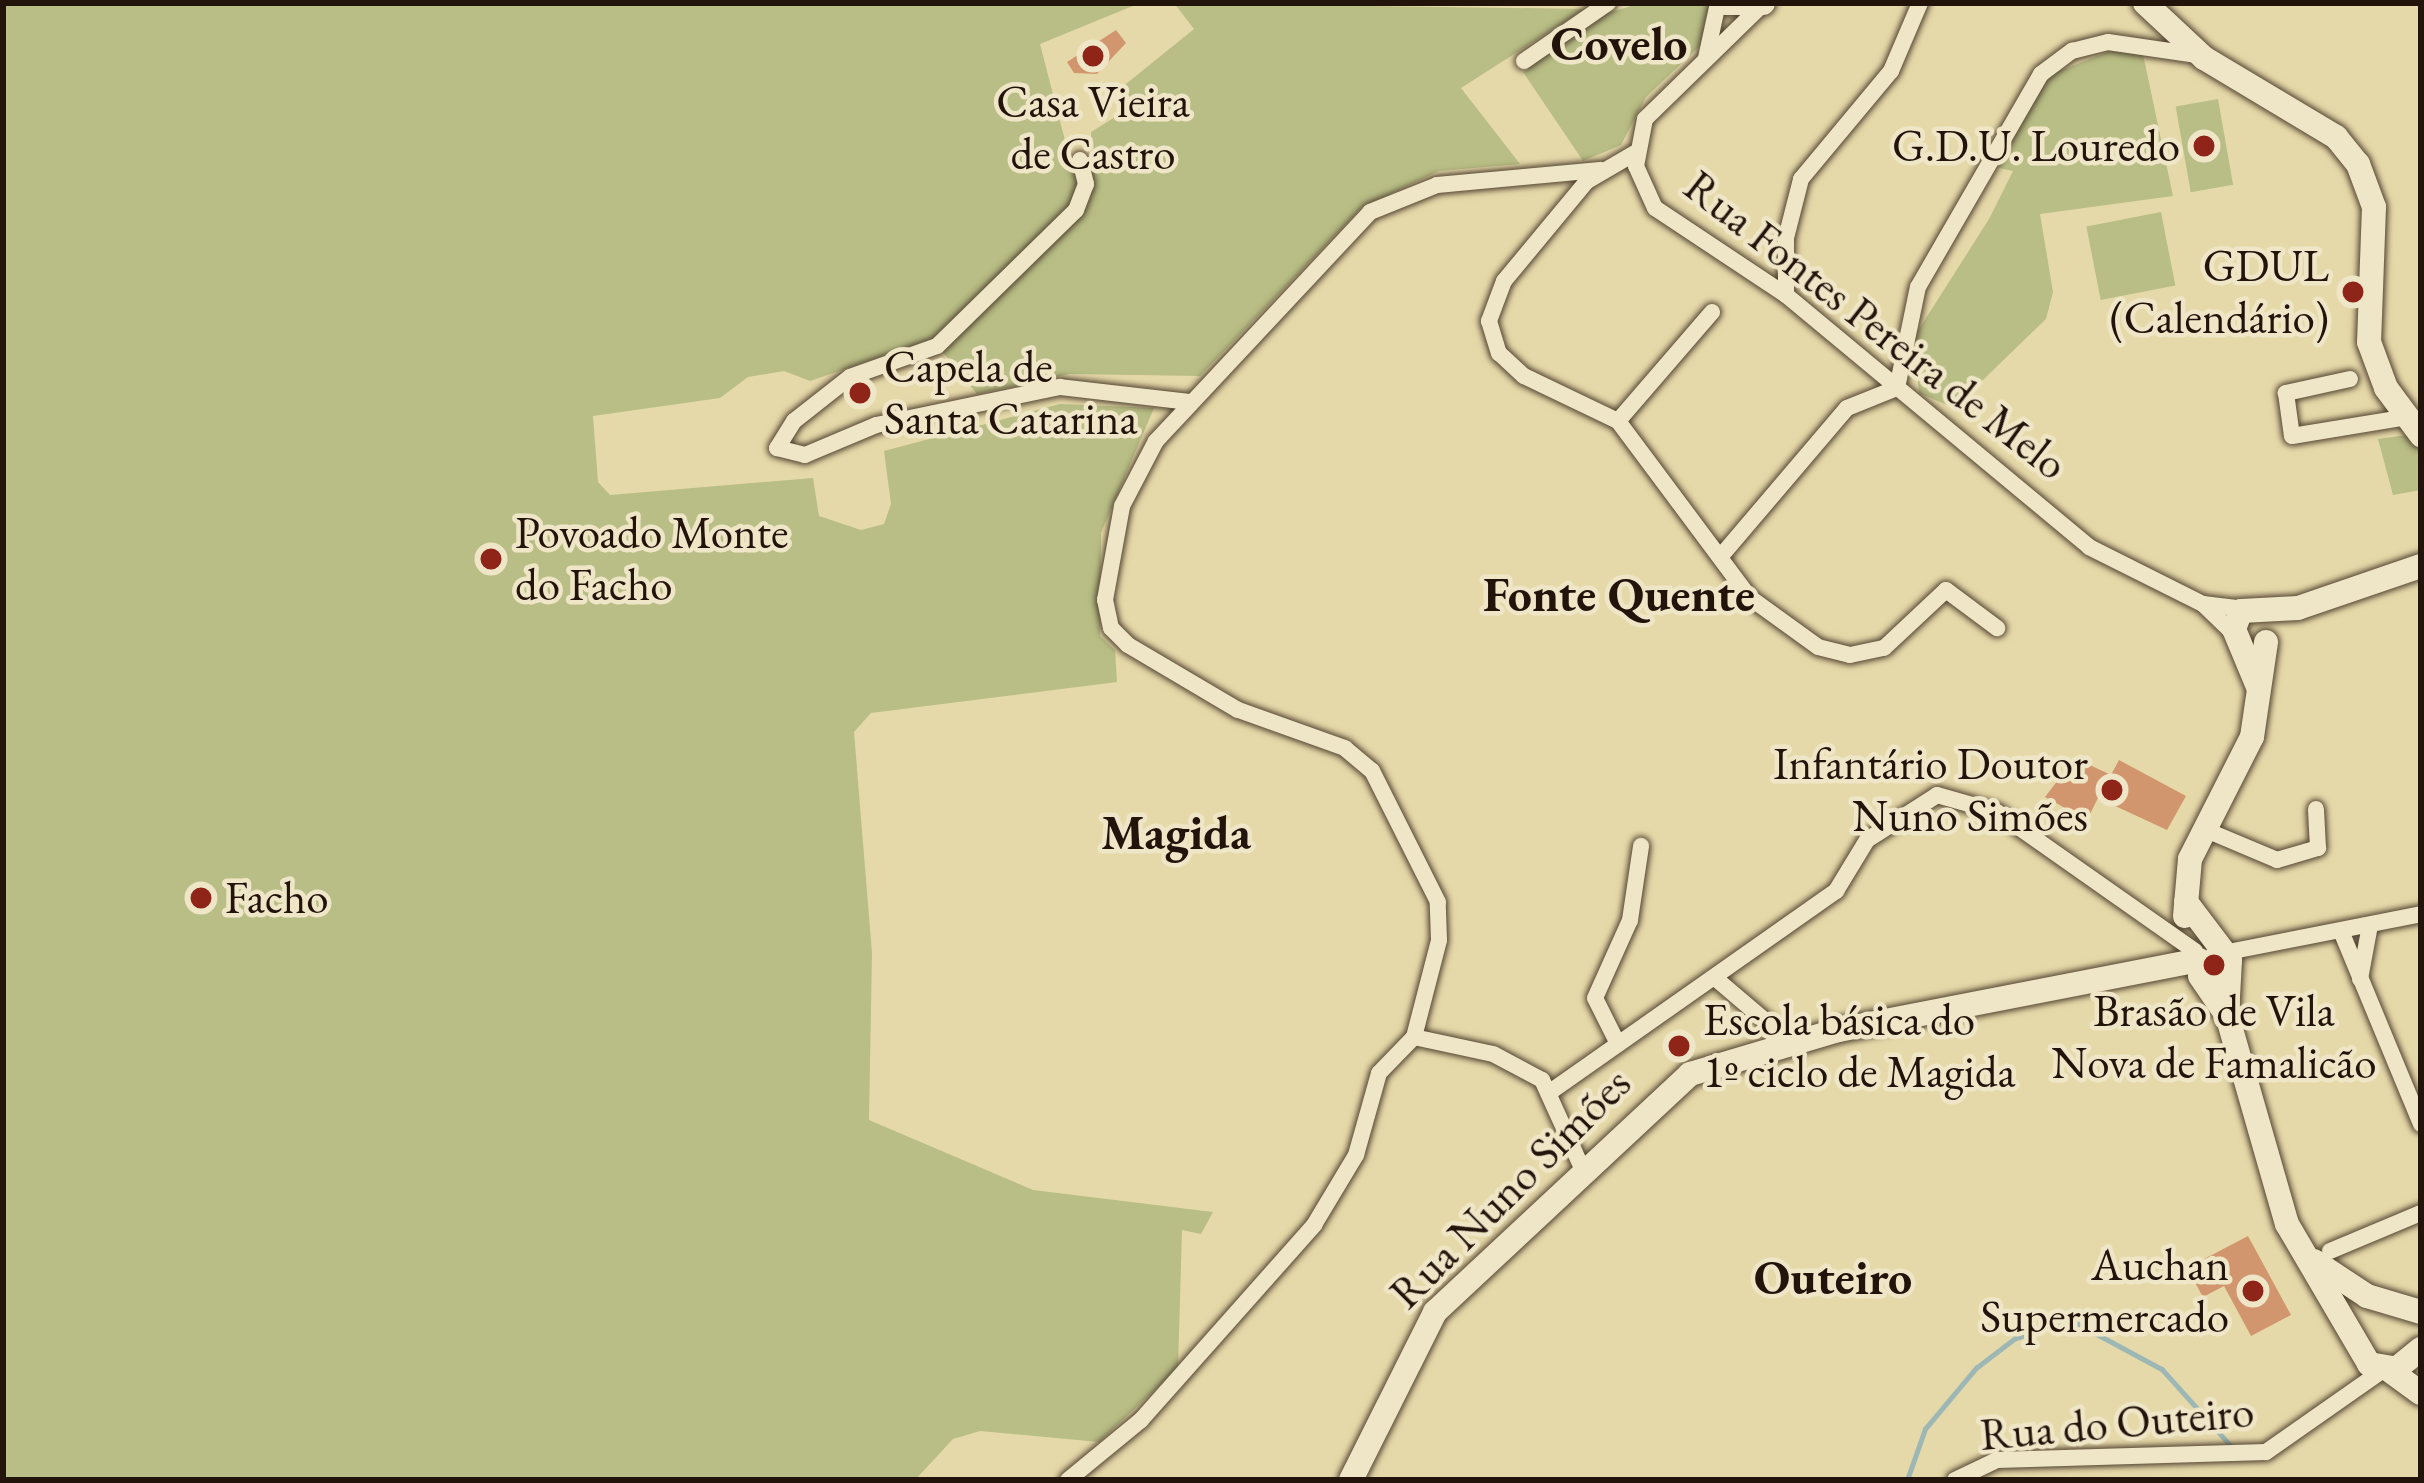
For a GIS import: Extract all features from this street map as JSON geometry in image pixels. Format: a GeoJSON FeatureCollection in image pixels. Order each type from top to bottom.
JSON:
{"type":"FeatureCollection","features":[{"type":"Feature","properties":{"kind":"street"},"geometry":{"type":"LineString","coordinates":[[1524,61],[1608,3]]}},
{"type":"Feature","properties":{"kind":"street"},"geometry":{"type":"LineString","coordinates":[[1706,58],[1721,3]]}},
{"type":"Feature","properties":{"kind":"street","name":"Rua Fontes Pereira de Melo"},"geometry":{"type":"LineString","coordinates":[[1721,3],[1762,4]]}},
{"type":"Feature","properties":{"kind":"street"},"geometry":{"type":"LineString","coordinates":[[1786,296],[1786,238],[1802,179],[1891,70],[1920,3]]}},
{"type":"Feature","properties":{"kind":"street"},"geometry":{"type":"LineString","coordinates":[[2145,3],[2204,58],[2336,137],[2367,180],[2369,342],[2414,426],[2292,436],[2286,393],[2350,379]]}},
{"type":"Feature","properties":{"kind":"street","name":"Rua Fontes Pereira de Melo"},"geometry":{"type":"LineString","coordinates":[[1762,4],[1654,106],[1635,153],[1655,208],[1786,296],[2090,548],[2203,604],[2254,639],[2298,608],[2421,566]]}},
{"type":"Feature","properties":{"kind":"street"},"geometry":{"type":"LineString","coordinates":[[1721,556],[1847,409],[1897,388],[1918,287],[2041,74],[2072,50],[2108,42],[2204,58]]}},
{"type":"Feature","properties":{"kind":"street"},"geometry":{"type":"LineString","coordinates":[[1068,1480],[1142,1420],[1306,1234],[1356,1155],[1379,1073],[1414,1037],[1427,1009],[1438,902],[1372,771],[1345,748],[1238,710],[1128,645],[1107,619],[1122,506],[1190,402],[1390,200],[1437,185],[1600,170],[1635,153]]}},
{"type":"Feature","properties":{"kind":"street"},"geometry":{"type":"LineString","coordinates":[[1081,160],[1086,184],[1076,210],[937,346],[850,377],[794,421],[777,448],[805,455],[876,425],[1060,387],[1190,402]]}},
{"type":"Feature","properties":{"kind":"street"},"geometry":{"type":"LineString","coordinates":[[1600,170],[1504,281],[1490,330],[1524,376],[1618,421],[1765,612],[1833,652],[1884,648],[1946,590],[1997,628]]}},
{"type":"Feature","properties":{"kind":"street"},"geometry":{"type":"LineString","coordinates":[[1618,421],[1712,312]]}},
{"type":"Feature","properties":{"kind":"street","name":"Rua Fontes Pereira de Melo"},"geometry":{"type":"LineString","coordinates":[[2203,604],[2298,608]]}},
{"type":"Feature","properties":{"kind":"street"},"geometry":{"type":"LineString","coordinates":[[2254,609],[2254,639]]}},
{"type":"Feature","properties":{"kind":"street"},"geometry":{"type":"LineString","coordinates":[[2254,609],[2258,686],[2248,748],[2187,871],[2186,902],[2200,961],[2227,1016],[2273,1191],[2319,1254],[2373,1361],[2421,1392]]}},
{"type":"Feature","properties":{"kind":"street"},"geometry":{"type":"LineString","coordinates":[[1550,1092],[1836,891],[1867,840],[1942,794],[1997,812],[2200,961]]}},
{"type":"Feature","properties":{"kind":"street"},"geometry":{"type":"LineString","coordinates":[[2206,830],[2277,860],[2318,848],[2317,809]]}},
{"type":"Feature","properties":{"kind":"street"},"geometry":{"type":"LineString","coordinates":[[1618,1044],[1595,998],[1630,920],[1641,846]]}},
{"type":"Feature","properties":{"kind":"street"},"geometry":{"type":"LineString","coordinates":[[2186,902],[2200,961]]}},
{"type":"Feature","properties":{"kind":"street","name":"Rua Nuno Simões"},"geometry":{"type":"LineString","coordinates":[[1351,1480],[1422,1328],[1582,1168],[1690,1074],[1790,1041],[2252,952],[2421,914]]}},
{"type":"Feature","properties":{"kind":"street"},"geometry":{"type":"LineString","coordinates":[[2360,979],[2371,925]]}},
{"type":"Feature","properties":{"kind":"street"},"geometry":{"type":"LineString","coordinates":[[2341,931],[2421,1124]]}},
{"type":"Feature","properties":{"kind":"street"},"geometry":{"type":"LineString","coordinates":[[1715,978],[1790,1041]]}},
{"type":"Feature","properties":{"kind":"street"},"geometry":{"type":"LineString","coordinates":[[1414,1037],[1493,1054],[1550,1092],[1582,1168]]}},
{"type":"Feature","properties":{"kind":"street"},"geometry":{"type":"LineString","coordinates":[[2319,1254],[2421,1214]]}},
{"type":"Feature","properties":{"kind":"street"},"geometry":{"type":"LineString","coordinates":[[2319,1254],[2405,1309],[2420,1333],[2421,1392]]}},
{"type":"Feature","properties":{"kind":"street"},"geometry":{"type":"LineString","coordinates":[[2373,1361],[2364,1318],[2405,1309]]}},
{"type":"Feature","properties":{"kind":"street"},"geometry":{"type":"LineString","coordinates":[[2373,1361],[2418,1352]]}},
{"type":"Feature","properties":{"kind":"street","name":"Rua do Outeiro"},"geometry":{"type":"LineString","coordinates":[[1955,1480],[1997,1460],[2266,1452],[2348,1401],[2373,1361]]}},
{"type":"Feature","properties":{"kind":"green space"},"geometry":{"type":"Polygon","coordinates":[[[3,3],[1140,3],[1040,44],[1068,152],[1091,192],[1091,132],[1136,104],[1121,88],[1194,29],[1174,3],[1585,9],[1461,88],[1520,164],[1439,171],[1362,207],[1200,376],[1070,374],[977,394],[932,339],[810,381],[784,371],[748,377],[720,398],[593,416],[598,482],[610,495],[813,478],[819,516],[861,530],[884,524],[891,504],[884,451],[1060,404],[1154,408],[1101,533],[1100,636],[1115,650],[1117,682],[871,713],[854,732],[872,953],[869,1120],[1033,1190],[1213,1212],[1201,1234],[1182,1230],[1178,1368],[1099,1442],[980,1431],[953,1439],[915,1480],[3,1480],[3,3]]]}},
{"type":"Feature","properties":{"kind":"green space"},"geometry":{"type":"Polygon","coordinates":[[[1641,3],[1711,3],[1703,43],[1646,97],[1621,145],[1583,161],[1523,72],[1588,19],[1641,3]]]}},
{"type":"Feature","properties":{"kind":"green space"},"geometry":{"type":"Polygon","coordinates":[[[2110,51],[2143,54],[2173,196],[2040,214],[2053,292],[2046,319],[1954,408],[1919,393],[1914,337],[1989,219],[2013,171],[1999,168],[2031,102],[2052,74],[2110,51]]]}},
{"type":"Feature","properties":{"kind":"green space","name":"G.D.U. Louredo"},"geometry":{"type":"Polygon","coordinates":[[[2218,99],[2233,185],[2191,192],[2176,106],[2218,99]]]}},
{"type":"Feature","properties":{"kind":"green space"},"geometry":{"type":"Polygon","coordinates":[[[2161,212],[2175,286],[2101,300],[2086,227],[2161,212]]]}},
{"type":"Feature","properties":{"kind":"green space"},"geometry":{"type":"Polygon","coordinates":[[[2407,435],[2421,452],[2421,490],[2393,495],[2378,439],[2407,435]]]}},
{"type":"Feature","properties":{"kind":"building","name":"Casa Vieira de Castro"},"geometry":{"type":"Polygon","coordinates":[[[1116,30],[1126,43],[1097,74],[1074,73],[1067,62],[1116,30]]]}},
{"type":"Feature","properties":{"kind":"building","name":"Infantário Doutor Nuno Simões"},"geometry":{"type":"Polygon","coordinates":[[[2075,758],[2111,775],[2119,760],[2186,796],[2167,830],[2098,798],[2087,820],[2045,797],[2075,758]]]}},
{"type":"Feature","properties":{"kind":"building","name":"Auchan Supermercado"},"geometry":{"type":"Polygon","coordinates":[[[2248,1236],[2291,1315],[2251,1336],[2224,1286],[2203,1297],[2187,1268],[2248,1236]]]}},
{"type":"Feature","properties":{"kind":"waterway"},"geometry":{"type":"LineString","coordinates":[[1907,1480],[1925,1429],[1976,1368],[2014,1339],[2069,1319],[2162,1369],[2231,1446]]}},
{"type":"Feature","properties":{"kind":"place","name":"Casa Vieira de Castro"},"geometry":{"type":"Point","coordinates":[1093,56]}},
{"type":"Feature","properties":{"kind":"place","name":"G.D.U. Louredo"},"geometry":{"type":"Point","coordinates":[2204,146]}},
{"type":"Feature","properties":{"kind":"place","name":"GDUL (Calendário)"},"geometry":{"type":"Point","coordinates":[2353,292]}},
{"type":"Feature","properties":{"kind":"place","name":"Capela de Santa Catarina"},"geometry":{"type":"Point","coordinates":[860,393]}},
{"type":"Feature","properties":{"kind":"place","name":"Povoado Monte do Facho"},"geometry":{"type":"Point","coordinates":[491,559]}},
{"type":"Feature","properties":{"kind":"place","name":"Infantário Doutor Nuno Simões"},"geometry":{"type":"Point","coordinates":[2112,790]}},
{"type":"Feature","properties":{"kind":"place","name":"Facho"},"geometry":{"type":"Point","coordinates":[201,898]}},
{"type":"Feature","properties":{"kind":"place","name":"Brasão de Vila Nova de Famalicão"},"geometry":{"type":"Point","coordinates":[2214,965]}},
{"type":"Feature","properties":{"kind":"place","name":"Escola básica do 1º ciclo de Magida"},"geometry":{"type":"Point","coordinates":[1679,1046]}},
{"type":"Feature","properties":{"kind":"place","name":"Auchan Supermercado"},"geometry":{"type":"Point","coordinates":[2253,1291]}},
{"type":"Feature","properties":{"kind":"district","name":"Covelo"},"geometry":{"type":"Point","coordinates":[1619,44]}},
{"type":"Feature","properties":{"kind":"district","name":"Fonte Quente"},"geometry":{"type":"Point","coordinates":[1619,595]}},
{"type":"Feature","properties":{"kind":"district","name":"Magida"},"geometry":{"type":"Point","coordinates":[1176,833]}},
{"type":"Feature","properties":{"kind":"district","name":"Outeiro"},"geometry":{"type":"Point","coordinates":[1833,1278]}}]}
